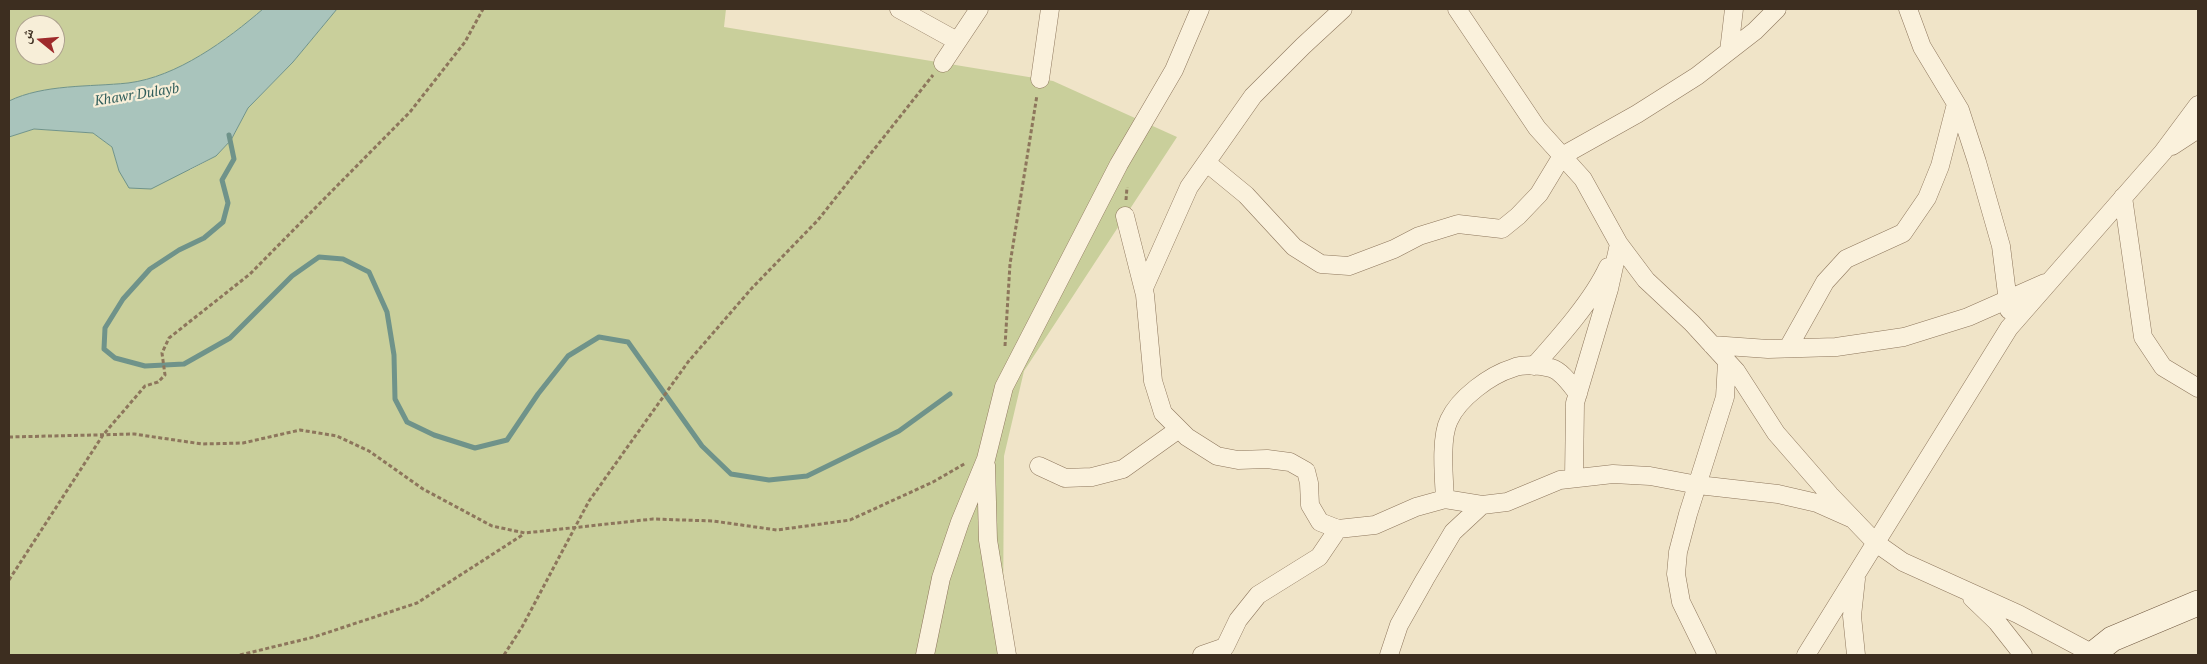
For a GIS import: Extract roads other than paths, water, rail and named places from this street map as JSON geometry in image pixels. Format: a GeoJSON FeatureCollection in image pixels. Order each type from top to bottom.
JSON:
{"type":"FeatureCollection","features":[{"type":"Feature","properties":{"kind":"street"},"geometry":{"type":"LineString","coordinates":[[899,9],[958,41]]}},
{"type":"Feature","properties":{"kind":"street"},"geometry":{"type":"LineString","coordinates":[[943,63],[979,9]]}},
{"type":"Feature","properties":{"kind":"street"},"geometry":{"type":"LineString","coordinates":[[1040,79],[1050,9]]}},
{"type":"Feature","properties":{"kind":"street"},"geometry":{"type":"LineString","coordinates":[[925,655],[941,578],[960,522],[987,455],[1004,387],[1119,164],[1174,70],[1200,9]]}},
{"type":"Feature","properties":{"kind":"street"},"geometry":{"type":"LineString","coordinates":[[1144,288],[1189,187],[1253,96],[1343,9]]}},
{"type":"Feature","properties":{"kind":"street"},"geometry":{"type":"LineString","coordinates":[[1457,9],[1538,128],[1583,179],[1618,244],[1646,280],[1712,345],[1736,372],[1776,433],[1876,543],[1902,562],[2018,614],[2093,655],[2112,639],[2198,603]]}},
{"type":"Feature","properties":{"kind":"street"},"geometry":{"type":"LineString","coordinates":[[1729,51],[1734,9]]}},
{"type":"Feature","properties":{"kind":"street"},"geometry":{"type":"LineString","coordinates":[[1207,163],[1246,195],[1294,247],[1321,264],[1349,266],[1394,249],[1419,236],[1458,224],[1502,229],[1518,216],[1539,194],[1562,156],[1637,114],[1697,76],[1755,31],[1776,9]]}},
{"type":"Feature","properties":{"kind":"street"},"geometry":{"type":"LineString","coordinates":[[1908,9],[1922,47],[1956,104],[1977,162],[1998,237],[2010,299],[2009,328]]}},
{"type":"Feature","properties":{"kind":"street"},"geometry":{"type":"LineString","coordinates":[[1788,348],[1826,282],[1846,260],[1903,233],[1908,226],[1927,198],[1940,166],[1956,104]]}},
{"type":"Feature","properties":{"kind":"street"},"geometry":{"type":"LineString","coordinates":[[1806,655],[1948,423],[2009,328],[2163,152],[2198,105]]}},
{"type":"Feature","properties":{"kind":"street"},"geometry":{"type":"LineString","coordinates":[[2163,152],[2198,129]]}},
{"type":"Feature","properties":{"kind":"street"},"geometry":{"type":"LineString","coordinates":[[2123,197],[2144,337],[2163,367],[2198,388]]}},
{"type":"Feature","properties":{"kind":"street"},"geometry":{"type":"LineString","coordinates":[[1125,216],[1144,288],[1153,381],[1164,413],[1187,437],[1217,456],[1238,460],[1290,462],[1306,470],[1310,505],[1320,522],[1338,529],[1375,525],[1416,507],[1445,500],[1482,505],[1507,502],[1560,480],[1613,474],[1650,476],[1698,486],[1778,494],[1817,503],[1853,519]]}},
{"type":"Feature","properties":{"kind":"street"},"geometry":{"type":"LineString","coordinates":[[1534,366],[1559,338],[1602,279],[1618,244]]}},
{"type":"Feature","properties":{"kind":"street"},"geometry":{"type":"LineString","coordinates":[[1574,478],[1575,403],[1609,289],[1618,244]]}},
{"type":"Feature","properties":{"kind":"street"},"geometry":{"type":"LineString","coordinates":[[1712,345],[1788,348],[1836,347],[1904,338],[1968,317],[2049,281]]}},
{"type":"Feature","properties":{"kind":"street"},"geometry":{"type":"LineString","coordinates":[[1707,655],[1681,602],[1676,574],[1678,552],[1725,397],[1727,362]]}},
{"type":"Feature","properties":{"kind":"street"},"geometry":{"type":"LineString","coordinates":[[1445,500],[1443,458],[1448,420],[1471,391],[1513,367],[1534,366],[1552,368],[1565,378],[1578,394]]}},
{"type":"Feature","properties":{"kind":"street"},"geometry":{"type":"LineString","coordinates":[[1039,466],[1066,478],[1092,478],[1123,469],[1180,429]]}},
{"type":"Feature","properties":{"kind":"street"},"geometry":{"type":"LineString","coordinates":[[987,455],[988,540],[1007,655]]}},
{"type":"Feature","properties":{"kind":"street"},"geometry":{"type":"LineString","coordinates":[[1389,655],[1399,625],[1453,532],[1482,505]]}},
{"type":"Feature","properties":{"kind":"street"},"geometry":{"type":"LineString","coordinates":[[1202,655],[1225,651],[1238,620],[1258,596],[1319,558],[1338,529]]}},
{"type":"Feature","properties":{"kind":"street"},"geometry":{"type":"LineString","coordinates":[[1856,576],[1852,616],[1856,655]]}},
{"type":"Feature","properties":{"kind":"street"},"geometry":{"type":"LineString","coordinates":[[1963,589],[1997,622],[2023,655]]}},
{"type":"Feature","properties":{"kind":"water","name":"Khawr Dulayb"},"geometry":{"type":"Polygon","coordinates":[[[263,9],[337,9],[293,62],[248,108],[231,140],[216,156],[151,189],[129,188],[119,171],[112,147],[93,133],[34,129],[9,137],[9,101],[52,89],[128,83],[165,73],[183,65],[234,33],[263,9]]]}},
{"type":"Feature","properties":{"kind":"waterway"},"geometry":{"type":"LineString","coordinates":[[229,135],[234,159],[222,180],[228,203],[223,222],[204,238],[179,250],[150,269],[123,299],[105,328],[104,349],[115,358],[145,366],[184,364],[230,338],[292,276],[319,257],[343,259],[369,272],[387,312],[394,355],[395,399],[407,422],[434,435],[475,448],[507,440],[538,394],[568,356],[599,337],[628,342],[702,446],[731,474],[769,480],[807,476],[899,431],[950,394]]}}]}
